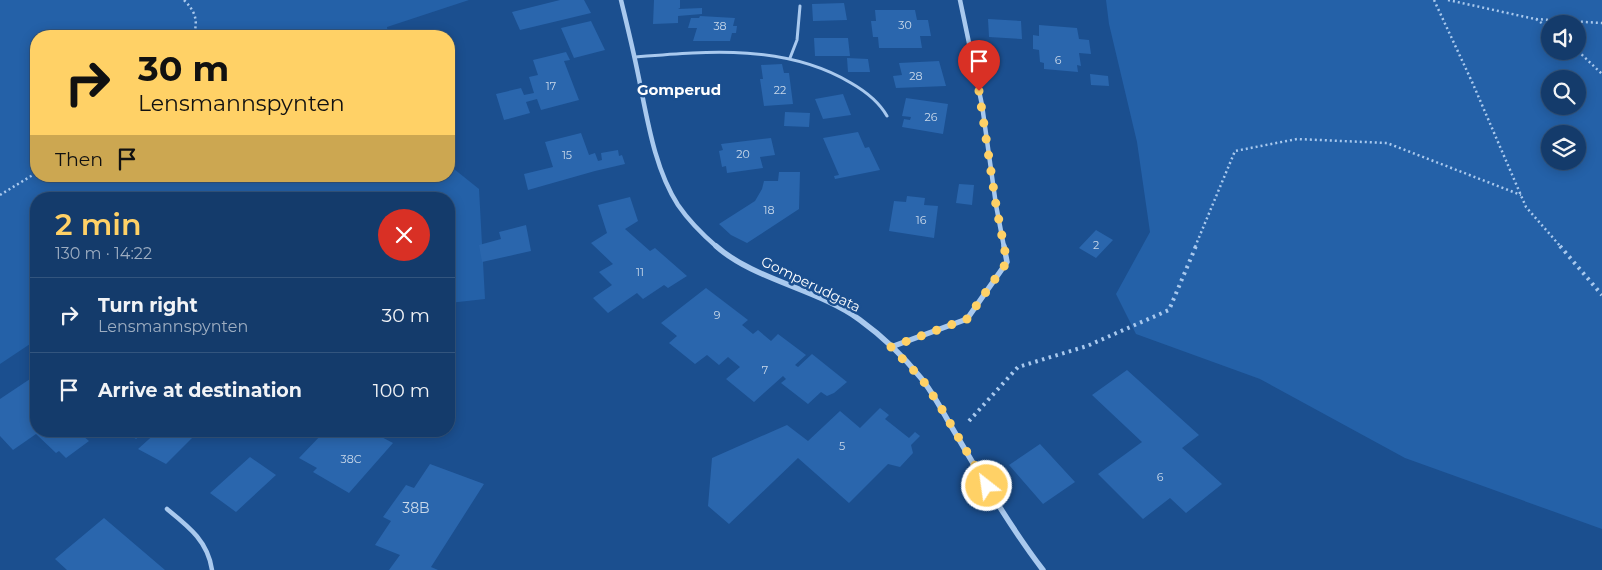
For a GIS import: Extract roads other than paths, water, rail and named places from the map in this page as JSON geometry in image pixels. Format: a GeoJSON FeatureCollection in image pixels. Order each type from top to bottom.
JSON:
{"type":"FeatureCollection","features":[{"type":"Feature","properties":{"kind":"street","name":"Gomperudgata"},"geometry":{"type":"LineString","coordinates":[[621,0],[635,57],[652,142],[659,164],[678,205],[700,232],[725,254],[775,279],[824,299],[860,320],[891,347],[922,379],[1018,537],[1043,570]]}},
{"type":"Feature","properties":{"kind":"street"},"geometry":{"type":"LineString","coordinates":[[891,347],[967,319],[1007,262],[996,205],[982,105],[960,0]]}},
{"type":"Feature","properties":{"kind":"lane"},"geometry":{"type":"LineString","coordinates":[[790,58],[797,40],[800,6]]}},
{"type":"Feature","properties":{"kind":"lane"},"geometry":{"type":"LineString","coordinates":[[635,57],[684,53],[731,53],[790,58],[838,75],[853,83],[874,100],[887,116]]}},
{"type":"Feature","properties":{"kind":"lane"},"geometry":{"type":"LineString","coordinates":[[167,509],[201,539],[212,560],[212,570]]}},
{"type":"Feature","properties":{"kind":"district","name":"Gomperud"},"geometry":{"type":"Point","coordinates":[679,90]}}]}
